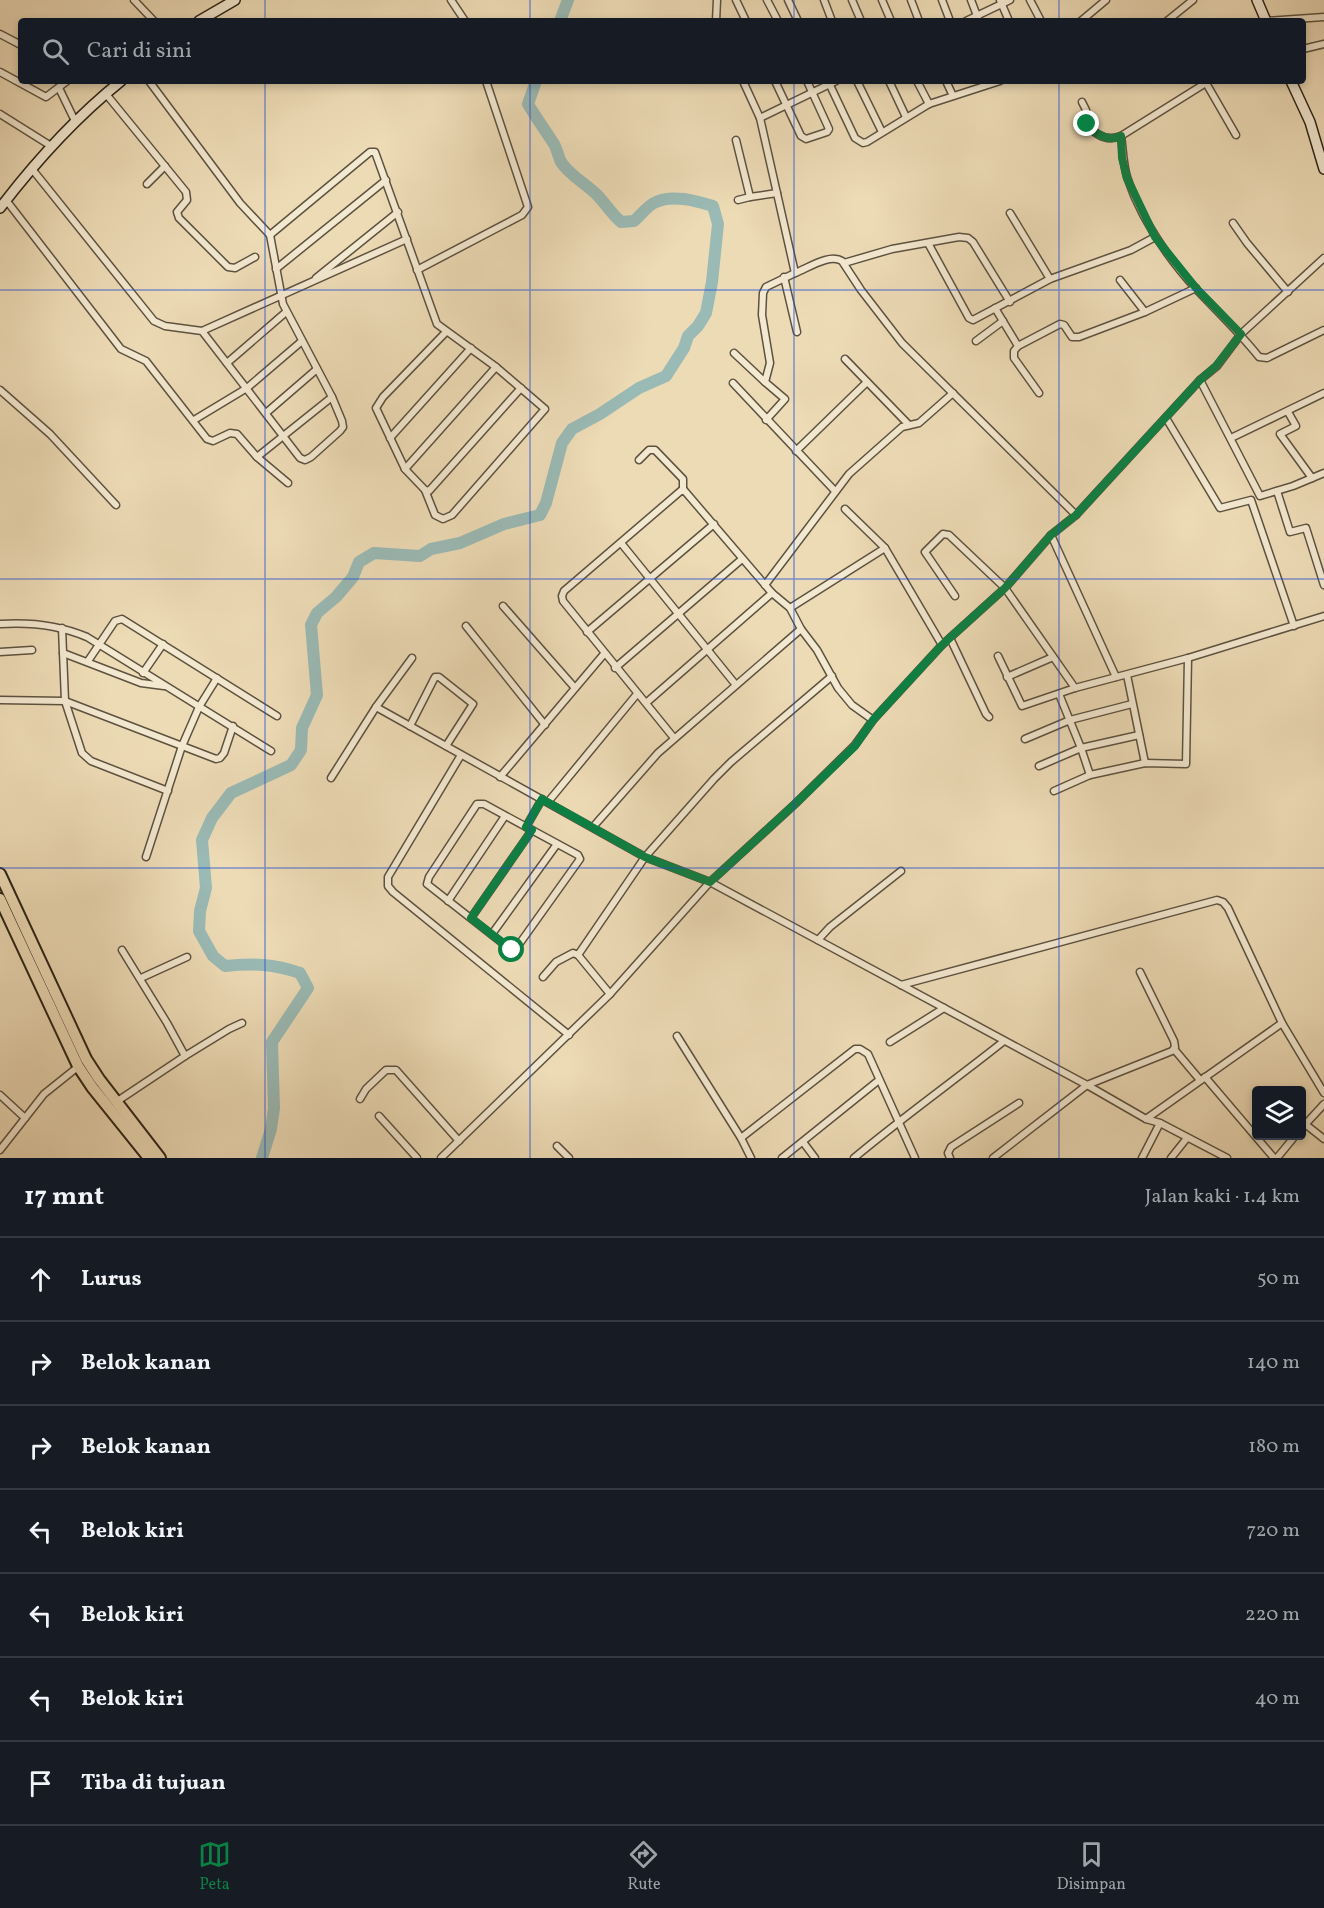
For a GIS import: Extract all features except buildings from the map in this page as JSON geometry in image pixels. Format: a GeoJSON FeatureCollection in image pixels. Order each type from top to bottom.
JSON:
{"type":"FeatureCollection","features":[{"type":"Feature","properties":{"kind":"highway"},"geometry":{"type":"LineString","coordinates":[[0,874],[82,1063]]}},
{"type":"Feature","properties":{"kind":"highway"},"geometry":{"type":"LineString","coordinates":[[0,899],[82,1063],[99,1079],[113,1105],[149,1158]]}},
{"type":"Feature","properties":{"kind":"highway"},"geometry":{"type":"LineString","coordinates":[[113,1105],[160,1158]]}},
{"type":"Feature","properties":{"kind":"street"},"geometry":{"type":"LineString","coordinates":[[134,0],[151,18]]}},
{"type":"Feature","properties":{"kind":"street"},"geometry":{"type":"LineString","coordinates":[[204,18],[235,0]]}},
{"type":"Feature","properties":{"kind":"street"},"geometry":{"type":"LineString","coordinates":[[452,0],[463,18]]}},
{"type":"Feature","properties":{"kind":"street"},"geometry":{"type":"LineString","coordinates":[[716,18],[717,0]]}},
{"type":"Feature","properties":{"kind":"street"},"geometry":{"type":"LineString","coordinates":[[736,0],[745,18]]}},
{"type":"Feature","properties":{"kind":"street"},"geometry":{"type":"LineString","coordinates":[[767,0],[776,18]]}},
{"type":"Feature","properties":{"kind":"street"},"geometry":{"type":"LineString","coordinates":[[788,0],[797,18]]}},
{"type":"Feature","properties":{"kind":"street"},"geometry":{"type":"LineString","coordinates":[[824,0],[831,18]]}},
{"type":"Feature","properties":{"kind":"street"},"geometry":{"type":"LineString","coordinates":[[852,0],[860,18]]}},
{"type":"Feature","properties":{"kind":"street"},"geometry":{"type":"LineString","coordinates":[[882,0],[890,18]]}},
{"type":"Feature","properties":{"kind":"street"},"geometry":{"type":"LineString","coordinates":[[910,0],[918,18]]}},
{"type":"Feature","properties":{"kind":"street"},"geometry":{"type":"LineString","coordinates":[[942,0],[950,18]]}},
{"type":"Feature","properties":{"kind":"street"},"geometry":{"type":"LineString","coordinates":[[971,0],[978,18]]}},
{"type":"Feature","properties":{"kind":"street"},"geometry":{"type":"LineString","coordinates":[[979,18],[1001,2],[1010,0]]}},
{"type":"Feature","properties":{"kind":"street"},"geometry":{"type":"LineString","coordinates":[[1030,0],[1039,18]]}},
{"type":"Feature","properties":{"kind":"street"},"geometry":{"type":"LineString","coordinates":[[1085,18],[1106,0]]}},
{"type":"Feature","properties":{"kind":"street"},"geometry":{"type":"LineString","coordinates":[[1171,18],[1193,0]]}},
{"type":"Feature","properties":{"kind":"street"},"geometry":{"type":"LineString","coordinates":[[1257,0],[1265,18]]}},
{"type":"Feature","properties":{"kind":"street"},"geometry":{"type":"LineString","coordinates":[[1001,2],[1008,18]]}},
{"type":"Feature","properties":{"kind":"street"},"geometry":{"type":"LineString","coordinates":[[1306,18],[1324,17]]}},
{"type":"Feature","properties":{"kind":"street"},"geometry":{"type":"LineString","coordinates":[[0,34],[18,43]]}},
{"type":"Feature","properties":{"kind":"street"},"geometry":{"type":"LineString","coordinates":[[1306,49],[1324,44]]}},
{"type":"Feature","properties":{"kind":"street"},"geometry":{"type":"LineString","coordinates":[[0,72],[18,83]]}},
{"type":"Feature","properties":{"kind":"street"},"geometry":{"type":"LineString","coordinates":[[20,84],[47,97],[64,84]]}},
{"type":"Feature","properties":{"kind":"street"},"geometry":{"type":"LineString","coordinates":[[118,84],[75,121],[2,204],[121,349],[146,361],[209,440],[214,441],[234,432],[257,457],[288,483]]}},
{"type":"Feature","properties":{"kind":"street"},"geometry":{"type":"LineString","coordinates":[[151,84],[240,203],[270,235],[280,296],[286,312],[332,397],[343,426],[311,457],[305,460],[300,458],[202,331]]}},
{"type":"Feature","properties":{"kind":"street"},"geometry":{"type":"LineString","coordinates":[[417,270],[522,215],[527,209],[528,203],[487,84]]}},
{"type":"Feature","properties":{"kind":"street"},"geometry":{"type":"LineString","coordinates":[[744,84],[760,118],[795,273]]}},
{"type":"Feature","properties":{"kind":"street"},"geometry":{"type":"LineString","coordinates":[[776,84],[802,138],[808,139],[827,132],[828,125],[808,84]]}},
{"type":"Feature","properties":{"kind":"street"},"geometry":{"type":"LineString","coordinates":[[760,118],[826,84]]}},
{"type":"Feature","properties":{"kind":"street"},"geometry":{"type":"LineString","coordinates":[[828,84],[856,140],[860,142],[867,142],[929,104],[979,84]]}},
{"type":"Feature","properties":{"kind":"street"},"geometry":{"type":"LineString","coordinates":[[858,84],[882,132]]}},
{"type":"Feature","properties":{"kind":"street"},"geometry":{"type":"LineString","coordinates":[[890,84],[906,117]]}},
{"type":"Feature","properties":{"kind":"street"},"geometry":{"type":"LineString","coordinates":[[919,84],[929,104]]}},
{"type":"Feature","properties":{"kind":"street"},"geometry":{"type":"LineString","coordinates":[[947,84],[953,96]]}},
{"type":"Feature","properties":{"kind":"street"},"geometry":{"type":"LineString","coordinates":[[1082,102],[1086,110],[1085,122],[1090,128],[1104,138],[1115,138],[1205,84]]}},
{"type":"Feature","properties":{"kind":"street"},"geometry":{"type":"LineString","coordinates":[[1209,84],[1236,135]]}},
{"type":"Feature","properties":{"kind":"street"},"geometry":{"type":"LineString","coordinates":[[1292,84],[1310,122],[1324,169]]}},
{"type":"Feature","properties":{"kind":"street"},"geometry":{"type":"LineString","coordinates":[[59,88],[75,121]]}},
{"type":"Feature","properties":{"kind":"street"},"geometry":{"type":"LineString","coordinates":[[105,94],[187,194],[186,202],[177,212],[179,218],[228,267],[235,268],[255,257]]}},
{"type":"Feature","properties":{"kind":"street"},"geometry":{"type":"LineString","coordinates":[[0,114],[51,146]]}},
{"type":"Feature","properties":{"kind":"street"},"geometry":{"type":"LineString","coordinates":[[1121,136],[1122,158],[1127,178],[1155,237],[1196,288],[1241,334],[1259,357],[1264,359],[1324,330]]}},
{"type":"Feature","properties":{"kind":"street"},"geometry":{"type":"LineString","coordinates":[[736,140],[750,197]]}},
{"type":"Feature","properties":{"kind":"street"},"geometry":{"type":"LineString","coordinates":[[270,235],[371,152],[377,154],[434,318],[441,328],[496,367],[545,409],[452,514],[443,519],[435,514],[425,490],[405,469],[377,412],[378,404],[446,332]]}},
{"type":"Feature","properties":{"kind":"street"},"geometry":{"type":"LineString","coordinates":[[147,184],[165,166]]}},
{"type":"Feature","properties":{"kind":"street"},"geometry":{"type":"LineString","coordinates":[[32,169],[154,321],[165,326],[202,331],[407,239]]}},
{"type":"Feature","properties":{"kind":"street"},"geometry":{"type":"LineString","coordinates":[[276,269],[386,180]]}},
{"type":"Feature","properties":{"kind":"street"},"geometry":{"type":"LineString","coordinates":[[738,200],[777,193]]}},
{"type":"Feature","properties":{"kind":"street"},"geometry":{"type":"LineString","coordinates":[[308,285],[398,212]]}},
{"type":"Feature","properties":{"kind":"street"},"geometry":{"type":"LineString","coordinates":[[1010,213],[1050,279]]}},
{"type":"Feature","properties":{"kind":"street"},"geometry":{"type":"LineString","coordinates":[[1233,223],[1288,292]]}},
{"type":"Feature","properties":{"kind":"street"},"geometry":{"type":"LineString","coordinates":[[844,263],[884,251],[959,237],[970,239],[1010,302]]}},
{"type":"Feature","properties":{"kind":"street"},"geometry":{"type":"LineString","coordinates":[[928,243],[969,318],[974,320],[1050,279],[1131,249],[1155,237]]}},
{"type":"Feature","properties":{"kind":"street"},"geometry":{"type":"LineString","coordinates":[[765,382],[770,363],[762,315],[763,292],[766,287],[784,277],[837,258],[844,263],[861,290],[902,343],[1076,515]]}},
{"type":"Feature","properties":{"kind":"street"},"geometry":{"type":"LineString","coordinates":[[441,1158],[610,994],[710,882],[855,746],[873,720],[942,645],[1005,588],[1051,535],[1076,515],[1200,380],[1216,366],[1241,334],[1324,258]]}},
{"type":"Feature","properties":{"kind":"street"},"geometry":{"type":"LineString","coordinates":[[784,277],[797,332]]}},
{"type":"Feature","properties":{"kind":"street"},"geometry":{"type":"LineString","coordinates":[[1120,280],[1145,312]]}},
{"type":"Feature","properties":{"kind":"street"},"geometry":{"type":"LineString","coordinates":[[1039,393],[1014,358],[1014,351],[1018,346],[1059,324],[1064,325],[1071,336],[1076,338],[1145,312],[1196,288]]}},
{"type":"Feature","properties":{"kind":"street"},"geometry":{"type":"LineString","coordinates":[[994,308],[1018,346]]}},
{"type":"Feature","properties":{"kind":"street"},"geometry":{"type":"LineString","coordinates":[[227,363],[286,312]]}},
{"type":"Feature","properties":{"kind":"street"},"geometry":{"type":"LineString","coordinates":[[976,340],[1003,321]]}},
{"type":"Feature","properties":{"kind":"street"},"geometry":{"type":"LineString","coordinates":[[194,420],[247,388],[302,341]]}},
{"type":"Feature","properties":{"kind":"street"},"geometry":{"type":"LineString","coordinates":[[390,438],[471,348]]}},
{"type":"Feature","properties":{"kind":"street"},"geometry":{"type":"LineString","coordinates":[[734,353],[785,399],[766,420]]}},
{"type":"Feature","properties":{"kind":"street"},"geometry":{"type":"LineString","coordinates":[[845,358],[909,425]]}},
{"type":"Feature","properties":{"kind":"street"},"geometry":{"type":"LineString","coordinates":[[405,469],[496,367]]}},
{"type":"Feature","properties":{"kind":"street"},"geometry":{"type":"LineString","coordinates":[[266,413],[317,369]]}},
{"type":"Feature","properties":{"kind":"street"},"geometry":{"type":"LineString","coordinates":[[1200,380],[1260,496]]}},
{"type":"Feature","properties":{"kind":"street"},"geometry":{"type":"LineString","coordinates":[[796,451],[867,382]]}},
{"type":"Feature","properties":{"kind":"street"},"geometry":{"type":"LineString","coordinates":[[732,383],[835,491]]}},
{"type":"Feature","properties":{"kind":"street"},"geometry":{"type":"LineString","coordinates":[[425,490],[429,491],[521,388]]}},
{"type":"Feature","properties":{"kind":"street"},"geometry":{"type":"LineString","coordinates":[[0,390],[50,434],[116,505]]}},
{"type":"Feature","properties":{"kind":"street"},"geometry":{"type":"LineString","coordinates":[[765,585],[835,491],[860,464],[902,427],[921,421],[953,393]]}},
{"type":"Feature","properties":{"kind":"street"},"geometry":{"type":"LineString","coordinates":[[1231,438],[1324,393]]}},
{"type":"Feature","properties":{"kind":"street"},"geometry":{"type":"LineString","coordinates":[[257,457],[332,397]]}},
{"type":"Feature","properties":{"kind":"street"},"geometry":{"type":"LineString","coordinates":[[1288,412],[1296,426],[1280,434],[1312,478]]}},
{"type":"Feature","properties":{"kind":"street"},"geometry":{"type":"LineString","coordinates":[[1166,418],[1220,508],[1251,500],[1324,473]]}},
{"type":"Feature","properties":{"kind":"street"},"geometry":{"type":"LineString","coordinates":[[639,460],[649,450],[655,450],[683,479],[683,489],[772,593],[790,608],[849,701],[873,720]]}},
{"type":"Feature","properties":{"kind":"street"},"geometry":{"type":"LineString","coordinates":[[674,738],[604,654],[563,601],[562,594],[683,489]]}},
{"type":"Feature","properties":{"kind":"street"},"geometry":{"type":"LineString","coordinates":[[1277,491],[1290,532],[1306,528],[1324,585]]}},
{"type":"Feature","properties":{"kind":"street"},"geometry":{"type":"LineString","coordinates":[[1251,500],[1294,626]]}},
{"type":"Feature","properties":{"kind":"street"},"geometry":{"type":"LineString","coordinates":[[845,509],[885,548],[942,645]]}},
{"type":"Feature","properties":{"kind":"street"},"geometry":{"type":"LineString","coordinates":[[587,632],[714,524]]}},
{"type":"Feature","properties":{"kind":"street"},"geometry":{"type":"LineString","coordinates":[[955,596],[925,552],[944,533],[949,535],[1005,588],[1075,688]]}},
{"type":"Feature","properties":{"kind":"street"},"geometry":{"type":"LineString","coordinates":[[1051,535],[1116,677]]}},
{"type":"Feature","properties":{"kind":"street"},"geometry":{"type":"LineString","coordinates":[[621,543],[736,685]]}},
{"type":"Feature","properties":{"kind":"street"},"geometry":{"type":"LineString","coordinates":[[790,608],[885,548]]}},
{"type":"Feature","properties":{"kind":"street"},"geometry":{"type":"LineString","coordinates":[[615,668],[742,559]]}},
{"type":"Feature","properties":{"kind":"street"},"geometry":{"type":"LineString","coordinates":[[646,703],[772,593]]}},
{"type":"Feature","properties":{"kind":"street"},"geometry":{"type":"LineString","coordinates":[[503,606],[575,688]]}},
{"type":"Feature","properties":{"kind":"street"},"geometry":{"type":"LineString","coordinates":[[998,656],[1022,706],[1075,688],[1127,675],[1324,616]]}},
{"type":"Feature","properties":{"kind":"street"},"geometry":{"type":"LineString","coordinates":[[88,661],[115,621],[120,618],[277,716]]}},
{"type":"Feature","properties":{"kind":"street"},"geometry":{"type":"LineString","coordinates":[[0,624],[30,624],[62,628],[87,637],[271,751]]}},
{"type":"Feature","properties":{"kind":"street"},"geometry":{"type":"LineString","coordinates":[[466,626],[545,724]]}},
{"type":"Feature","properties":{"kind":"street"},"geometry":{"type":"LineString","coordinates":[[62,628],[65,701],[84,757],[168,791]]}},
{"type":"Feature","properties":{"kind":"street"},"geometry":{"type":"LineString","coordinates":[[593,827],[674,738],[801,628]]}},
{"type":"Feature","properties":{"kind":"street"},"geometry":{"type":"LineString","coordinates":[[950,638],[989,717]]}},
{"type":"Feature","properties":{"kind":"street"},"geometry":{"type":"LineString","coordinates":[[143,673],[163,644]]}},
{"type":"Feature","properties":{"kind":"street"},"geometry":{"type":"LineString","coordinates":[[0,652],[32,650]]}},
{"type":"Feature","properties":{"kind":"street"},"geometry":{"type":"LineString","coordinates":[[63,653],[141,683],[165,686]]}},
{"type":"Feature","properties":{"kind":"street"},"geometry":{"type":"LineString","coordinates":[[500,777],[604,654]]}},
{"type":"Feature","properties":{"kind":"street"},"geometry":{"type":"LineString","coordinates":[[1007,677],[1053,657]]}},
{"type":"Feature","properties":{"kind":"street"},"geometry":{"type":"LineString","coordinates":[[1054,791],[1090,775],[1145,763],[1182,765],[1187,762],[1188,657]]}},
{"type":"Feature","properties":{"kind":"street"},"geometry":{"type":"LineString","coordinates":[[331,778],[376,707],[412,658]]}},
{"type":"Feature","properties":{"kind":"street"},"geometry":{"type":"LineString","coordinates":[[1127,675],[1145,763]]}},
{"type":"Feature","properties":{"kind":"street"},"geometry":{"type":"LineString","coordinates":[[578,955],[645,857],[723,770],[832,676]]}},
{"type":"Feature","properties":{"kind":"street"},"geometry":{"type":"LineString","coordinates":[[410,726],[435,678],[439,677],[473,705],[446,746]]}},
{"type":"Feature","properties":{"kind":"street"},"geometry":{"type":"LineString","coordinates":[[146,857],[182,746],[199,707],[217,678]]}},
{"type":"Feature","properties":{"kind":"street"},"geometry":{"type":"LineString","coordinates":[[471,918],[529,829],[545,800],[637,694]]}},
{"type":"Feature","properties":{"kind":"street"},"geometry":{"type":"LineString","coordinates":[[1059,694],[1082,748],[1090,775]]}},
{"type":"Feature","properties":{"kind":"street"},"geometry":{"type":"LineString","coordinates":[[0,700],[65,701],[214,759],[220,758],[224,753],[233,726]]}},
{"type":"Feature","properties":{"kind":"street"},"geometry":{"type":"LineString","coordinates":[[1025,739],[1070,720],[1132,704]]}},
{"type":"Feature","properties":{"kind":"street"},"geometry":{"type":"LineString","coordinates":[[376,707],[645,857],[710,882],[1146,1119],[1160,1123],[1227,1158]]}},
{"type":"Feature","properties":{"kind":"street"},"geometry":{"type":"LineString","coordinates":[[1039,766],[1082,748],[1139,735]]}},
{"type":"Feature","properties":{"kind":"street"},"geometry":{"type":"LineString","coordinates":[[461,755],[388,877],[388,886],[569,1035]]}},
{"type":"Feature","properties":{"kind":"street"},"geometry":{"type":"LineString","coordinates":[[484,804],[529,829],[578,855],[580,860],[515,950],[510,949],[428,885],[428,880],[476,806],[484,804]]}},
{"type":"Feature","properties":{"kind":"street"},"geometry":{"type":"LineString","coordinates":[[448,901],[505,816]]}},
{"type":"Feature","properties":{"kind":"street"},"geometry":{"type":"LineString","coordinates":[[492,934],[557,844]]}},
{"type":"Feature","properties":{"kind":"street"},"geometry":{"type":"LineString","coordinates":[[818,940],[830,927],[901,871]]}},
{"type":"Feature","properties":{"kind":"street"},"geometry":{"type":"LineString","coordinates":[[901,985],[1217,900],[1223,902],[1228,908],[1282,1023],[1324,1093]]}},
{"type":"Feature","properties":{"kind":"street"},"geometry":{"type":"LineString","coordinates":[[122,950],[141,978],[185,1056]]}},
{"type":"Feature","properties":{"kind":"street"},"geometry":{"type":"LineString","coordinates":[[543,977],[556,962],[573,952],[610,994]]}},
{"type":"Feature","properties":{"kind":"street"},"geometry":{"type":"LineString","coordinates":[[141,978],[187,957]]}},
{"type":"Feature","properties":{"kind":"street"},"geometry":{"type":"LineString","coordinates":[[1140,972],[1174,1041],[1174,1049],[1275,1158],[1291,1140]]}},
{"type":"Feature","properties":{"kind":"street"},"geometry":{"type":"LineString","coordinates":[[890,1042],[944,1008]]}},
{"type":"Feature","properties":{"kind":"street"},"geometry":{"type":"LineString","coordinates":[[113,1105],[185,1056],[242,1023]]}},
{"type":"Feature","properties":{"kind":"street"},"geometry":{"type":"LineString","coordinates":[[1146,1119],[1282,1023]]}},
{"type":"Feature","properties":{"kind":"street"},"geometry":{"type":"LineString","coordinates":[[677,1036],[741,1138],[751,1158]]}},
{"type":"Feature","properties":{"kind":"street"},"geometry":{"type":"LineString","coordinates":[[854,1158],[898,1121],[938,1094],[1004,1041]]}},
{"type":"Feature","properties":{"kind":"street"},"geometry":{"type":"LineString","coordinates":[[741,1138],[855,1049],[863,1050],[868,1054],[915,1158]]}},
{"type":"Feature","properties":{"kind":"street"},"geometry":{"type":"LineString","coordinates":[[993,1158],[1087,1085],[1174,1049]]}},
{"type":"Feature","properties":{"kind":"street"},"geometry":{"type":"LineString","coordinates":[[0,1150],[49,1088],[82,1063]]}},
{"type":"Feature","properties":{"kind":"street"},"geometry":{"type":"LineString","coordinates":[[360,1099],[366,1089],[386,1070],[396,1070],[459,1141]]}},
{"type":"Feature","properties":{"kind":"street"},"geometry":{"type":"LineString","coordinates":[[782,1158],[879,1080]]}},
{"type":"Feature","properties":{"kind":"street"},"geometry":{"type":"LineString","coordinates":[[0,1095],[25,1118]]}},
{"type":"Feature","properties":{"kind":"street"},"geometry":{"type":"LineString","coordinates":[[950,1158],[948,1153],[951,1147],[1019,1103]]}},
{"type":"Feature","properties":{"kind":"street"},"geometry":{"type":"LineString","coordinates":[[1306,1123],[1324,1104]]}},
{"type":"Feature","properties":{"kind":"street"},"geometry":{"type":"LineString","coordinates":[[379,1116],[417,1158]]}},
{"type":"Feature","properties":{"kind":"street"},"geometry":{"type":"LineString","coordinates":[[1142,1158],[1160,1123]]}},
{"type":"Feature","properties":{"kind":"street"},"geometry":{"type":"LineString","coordinates":[[1306,1128],[1324,1139]]}},
{"type":"Feature","properties":{"kind":"street"},"geometry":{"type":"LineString","coordinates":[[1171,1158],[1187,1138]]}},
{"type":"Feature","properties":{"kind":"street"},"geometry":{"type":"LineString","coordinates":[[803,1142],[814,1158]]}},
{"type":"Feature","properties":{"kind":"street"},"geometry":{"type":"LineString","coordinates":[[557,1146],[568,1158]]}},
{"type":"Feature","properties":{"kind":"waterway"},"geometry":{"type":"LineString","coordinates":[[561,18],[568,0]]}},
{"type":"Feature","properties":{"kind":"waterway"},"geometry":{"type":"LineString","coordinates":[[262,1158],[271,1129],[274,1108],[272,1042],[308,988],[300,973],[263,965],[225,966],[213,956],[199,931],[200,911],[206,888],[202,840],[212,818],[231,793],[291,765],[301,750],[302,728],[317,695],[311,625],[317,613],[336,597],[353,577],[359,562],[374,553],[420,556],[431,549],[460,543],[504,524],[540,515],[546,503],[562,443],[572,429],[600,414],[639,388],[666,376],[684,348],[688,336],[706,313],[712,282],[718,224],[713,206],[684,199],[663,200],[650,205],[634,221],[621,222],[599,197],[569,172],[561,162],[554,144],[528,104],[535,84]]}},
{"type":"Feature","properties":{"kind":"route"},"geometry":{"type":"LineString","coordinates":[[512,950],[471,918],[532,830],[526,827],[542,799],[645,857],[710,882],[855,746],[873,720],[942,645],[1005,588],[1051,535],[1076,515],[1200,380],[1216,366],[1241,334],[1196,288],[1155,237],[1127,178],[1122,158],[1121,136],[1104,138],[1095,133],[1087,124]]}}]}
